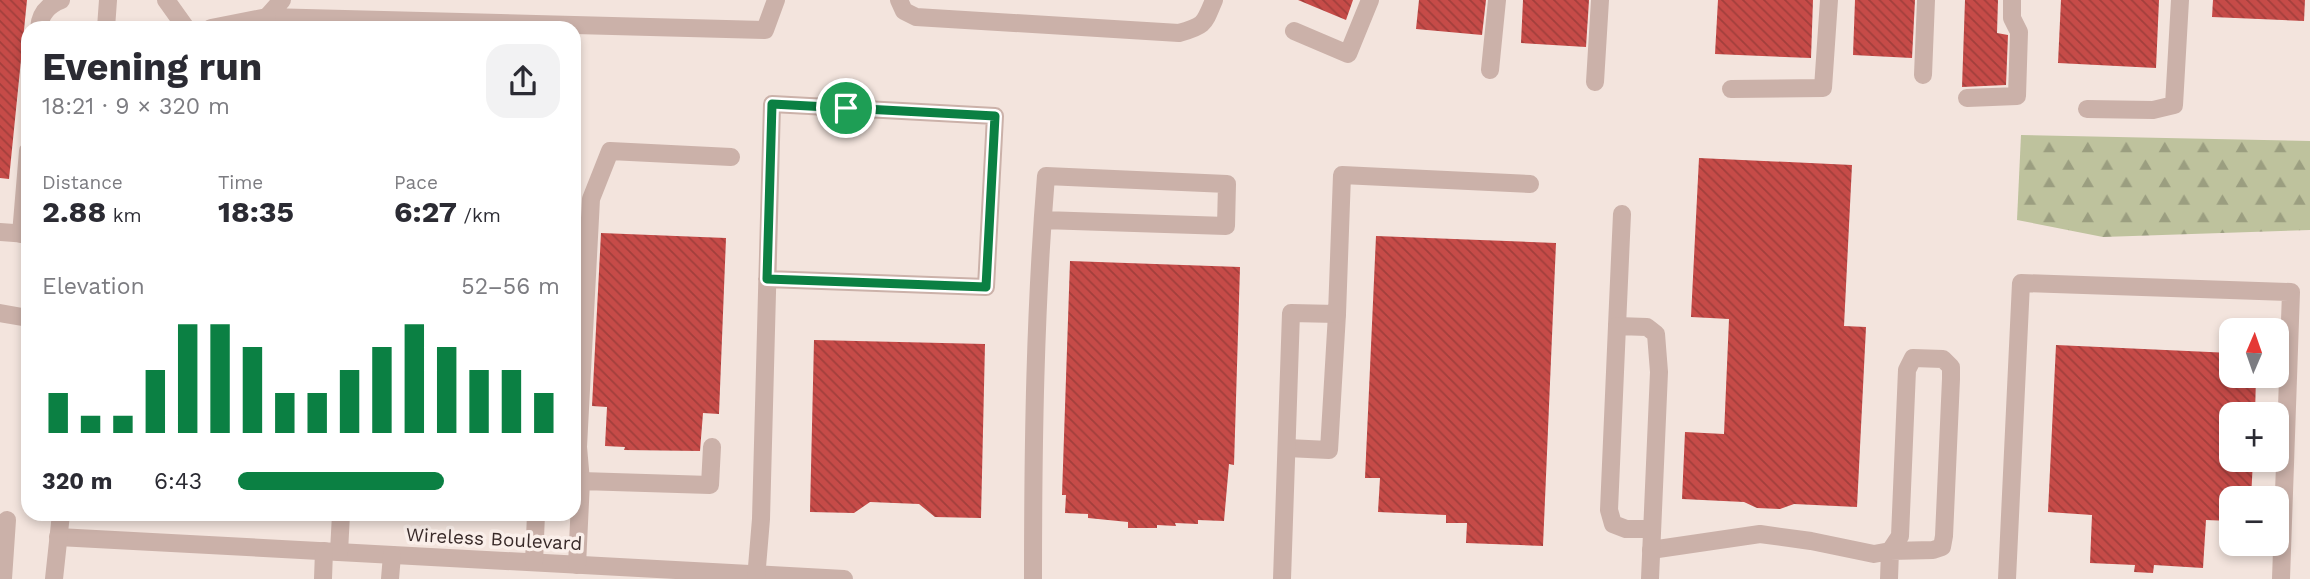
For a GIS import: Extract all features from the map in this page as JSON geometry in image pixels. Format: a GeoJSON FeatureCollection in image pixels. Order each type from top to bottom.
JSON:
{"type":"FeatureCollection","features":[{"type":"Feature","properties":{"kind":"street"},"geometry":{"type":"LineString","coordinates":[[40,21],[50,4],[61,0]]}},
{"type":"Feature","properties":{"kind":"street"},"geometry":{"type":"LineString","coordinates":[[100,0],[108,0],[106,21]]}},
{"type":"Feature","properties":{"kind":"street"},"geometry":{"type":"LineString","coordinates":[[166,0],[181,21]]}},
{"type":"Feature","properties":{"kind":"street"},"geometry":{"type":"LineString","coordinates":[[267,17],[282,0]]}},
{"type":"Feature","properties":{"kind":"street"},"geometry":{"type":"LineString","coordinates":[[581,25],[765,30],[776,0]]}},
{"type":"Feature","properties":{"kind":"street"},"geometry":{"type":"LineString","coordinates":[[899,0],[904,11],[916,17],[1179,33],[1198,27],[1206,20],[1214,0]]}},
{"type":"Feature","properties":{"kind":"street"},"geometry":{"type":"LineString","coordinates":[[1294,31],[1348,54],[1370,0]]}},
{"type":"Feature","properties":{"kind":"street"},"geometry":{"type":"LineString","coordinates":[[1490,70],[1497,0]]}},
{"type":"Feature","properties":{"kind":"street"},"geometry":{"type":"LineString","coordinates":[[1595,82],[1600,0]]}},
{"type":"Feature","properties":{"kind":"street"},"geometry":{"type":"LineString","coordinates":[[1731,89],[1823,88],[1829,0]]}},
{"type":"Feature","properties":{"kind":"street"},"geometry":{"type":"LineString","coordinates":[[1923,75],[1926,0]]}},
{"type":"Feature","properties":{"kind":"street"},"geometry":{"type":"LineString","coordinates":[[1967,98],[2017,96],[2020,32],[2012,18],[2012,0]]}},
{"type":"Feature","properties":{"kind":"street"},"geometry":{"type":"LineString","coordinates":[[2087,108],[2153,110],[2174,105],[2180,0]]}},
{"type":"Feature","properties":{"kind":"street"},"geometry":{"type":"LineString","coordinates":[[247,21],[267,17],[420,21]]}},
{"type":"Feature","properties":{"kind":"street"},"geometry":{"type":"LineString","coordinates":[[756,577],[761,519],[767,279],[772,104],[995,116],[986,287],[767,279]]}},
{"type":"Feature","properties":{"kind":"street"},"geometry":{"type":"LineString","coordinates":[[581,390],[591,199],[610,151],[731,157]]}},
{"type":"Feature","properties":{"kind":"street"},"geometry":{"type":"LineString","coordinates":[[1287,448],[1329,450],[1342,175],[1530,184]]}},
{"type":"Feature","properties":{"kind":"street"},"geometry":{"type":"LineString","coordinates":[[1033,579],[1033,441],[1042,220],[1046,176],[1227,184],[1226,226],[1042,220]]}},
{"type":"Feature","properties":{"kind":"street"},"geometry":{"type":"LineString","coordinates":[[1622,214],[1609,510],[1613,524],[1626,528],[1651,529]]}},
{"type":"Feature","properties":{"kind":"street"},"geometry":{"type":"LineString","coordinates":[[0,232],[21,234]]}},
{"type":"Feature","properties":{"kind":"street"},"geometry":{"type":"LineString","coordinates":[[2007,579],[2021,283],[2291,292],[2281,579]]}},
{"type":"Feature","properties":{"kind":"street"},"geometry":{"type":"LineString","coordinates":[[0,313],[21,317]]}},
{"type":"Feature","properties":{"kind":"street"},"geometry":{"type":"LineString","coordinates":[[1282,579],[1292,313],[1337,314]]}},
{"type":"Feature","properties":{"kind":"street"},"geometry":{"type":"LineString","coordinates":[[1617,326],[1647,327],[1656,334],[1659,372],[1650,579]]}},
{"type":"Feature","properties":{"kind":"street"},"geometry":{"type":"LineString","coordinates":[[1651,550],[1760,534],[1874,554],[1890,551],[1933,550],[1942,547],[1951,379],[1951,367],[1943,359],[1913,358],[1906,370],[1900,536],[1890,551],[1889,579]]}},
{"type":"Feature","properties":{"kind":"street"},"geometry":{"type":"LineString","coordinates":[[581,481],[710,485],[712,447]]}},
{"type":"Feature","properties":{"kind":"street"},"geometry":{"type":"LineString","coordinates":[[3,579],[7,520]]}},
{"type":"Feature","properties":{"kind":"street"},"geometry":{"type":"LineString","coordinates":[[54,579],[60,521]]}},
{"type":"Feature","properties":{"kind":"street"},"geometry":{"type":"LineString","coordinates":[[323,579],[339,521]]}},
{"type":"Feature","properties":{"kind":"street"},"geometry":{"type":"LineString","coordinates":[[534,562],[536,521]]}},
{"type":"Feature","properties":{"kind":"street"},"geometry":{"type":"LineString","coordinates":[[577,565],[579,521]]}},
{"type":"Feature","properties":{"kind":"street","name":"Wireless Boulevard"},"geometry":{"type":"LineString","coordinates":[[58,537],[534,562],[699,575],[844,579]]}},
{"type":"Feature","properties":{"kind":"street"},"geometry":{"type":"LineString","coordinates":[[390,579],[392,555]]}},
{"type":"Feature","properties":{"kind":"green space"},"geometry":{"type":"Polygon","coordinates":[[[2021,135],[2310,141],[2310,230],[2103,237],[2017,220],[2021,135]]]}},
{"type":"Feature","properties":{"kind":"building"},"geometry":{"type":"Polygon","coordinates":[[[0,0],[27,0],[25,21],[21,21],[21,60],[9,179],[0,178],[0,0]]]}},
{"type":"Feature","properties":{"kind":"building"},"geometry":{"type":"Polygon","coordinates":[[[1298,0],[1353,0],[1346,20],[1298,0]]]}},
{"type":"Feature","properties":{"kind":"building"},"geometry":{"type":"Polygon","coordinates":[[[1419,0],[1486,0],[1482,35],[1416,29],[1419,0]]]}},
{"type":"Feature","properties":{"kind":"building"},"geometry":{"type":"Polygon","coordinates":[[[1523,0],[1589,0],[1586,47],[1521,43],[1523,0]]]}},
{"type":"Feature","properties":{"kind":"building"},"geometry":{"type":"Polygon","coordinates":[[[1718,0],[1813,0],[1811,58],[1715,54],[1718,0]]]}},
{"type":"Feature","properties":{"kind":"building"},"geometry":{"type":"Polygon","coordinates":[[[1855,0],[1915,0],[1912,58],[1853,55],[1855,0]]]}},
{"type":"Feature","properties":{"kind":"building"},"geometry":{"type":"Polygon","coordinates":[[[1965,0],[1998,0],[1997,33],[2008,35],[2006,85],[1962,87],[1965,0]]]}},
{"type":"Feature","properties":{"kind":"building"},"geometry":{"type":"Polygon","coordinates":[[[2061,0],[2159,0],[2156,68],[2058,63],[2061,0]]]}},
{"type":"Feature","properties":{"kind":"building"},"geometry":{"type":"Polygon","coordinates":[[[2213,0],[2305,0],[2304,21],[2212,17],[2213,0]]]}},
{"type":"Feature","properties":{"kind":"building"},"geometry":{"type":"Polygon","coordinates":[[[1699,158],[1852,165],[1844,326],[1866,327],[1857,507],[1794,504],[1780,509],[1757,508],[1744,502],[1682,499],[1685,432],[1724,434],[1729,319],[1691,317],[1699,158]]]}},
{"type":"Feature","properties":{"kind":"building"},"geometry":{"type":"Polygon","coordinates":[[[601,233],[726,238],[719,414],[703,413],[700,451],[624,450],[625,447],[605,446],[607,407],[592,406],[601,233]]]}},
{"type":"Feature","properties":{"kind":"building"},"geometry":{"type":"Polygon","coordinates":[[[1376,236],[1556,243],[1543,546],[1466,543],[1467,523],[1446,523],[1446,515],[1378,512],[1380,478],[1365,478],[1376,236]]]}},
{"type":"Feature","properties":{"kind":"building"},"geometry":{"type":"Polygon","coordinates":[[[1070,261],[1240,267],[1234,465],[1229,464],[1224,521],[1198,520],[1198,524],[1175,523],[1176,526],[1128,528],[1128,522],[1088,518],[1088,514],[1065,513],[1066,495],[1062,495],[1070,261]]]}},
{"type":"Feature","properties":{"kind":"building"},"geometry":{"type":"Polygon","coordinates":[[[814,340],[985,344],[981,518],[935,517],[919,504],[870,502],[854,513],[810,512],[814,340]]]}},
{"type":"Feature","properties":{"kind":"building"},"geometry":{"type":"Polygon","coordinates":[[[2056,345],[2219,352],[2219,388],[2256,388],[2255,402],[2219,402],[2219,472],[2252,472],[2252,486],[2219,486],[2219,521],[2206,520],[2203,568],[2154,565],[2153,573],[2134,572],[2135,565],[2090,563],[2092,515],[2048,512],[2056,345]]]}},
{"type":"Feature","properties":{"kind":"route"},"geometry":{"type":"LineString","coordinates":[[772,104],[846,108],[995,116],[986,287],[767,279],[772,104]]}}]}
